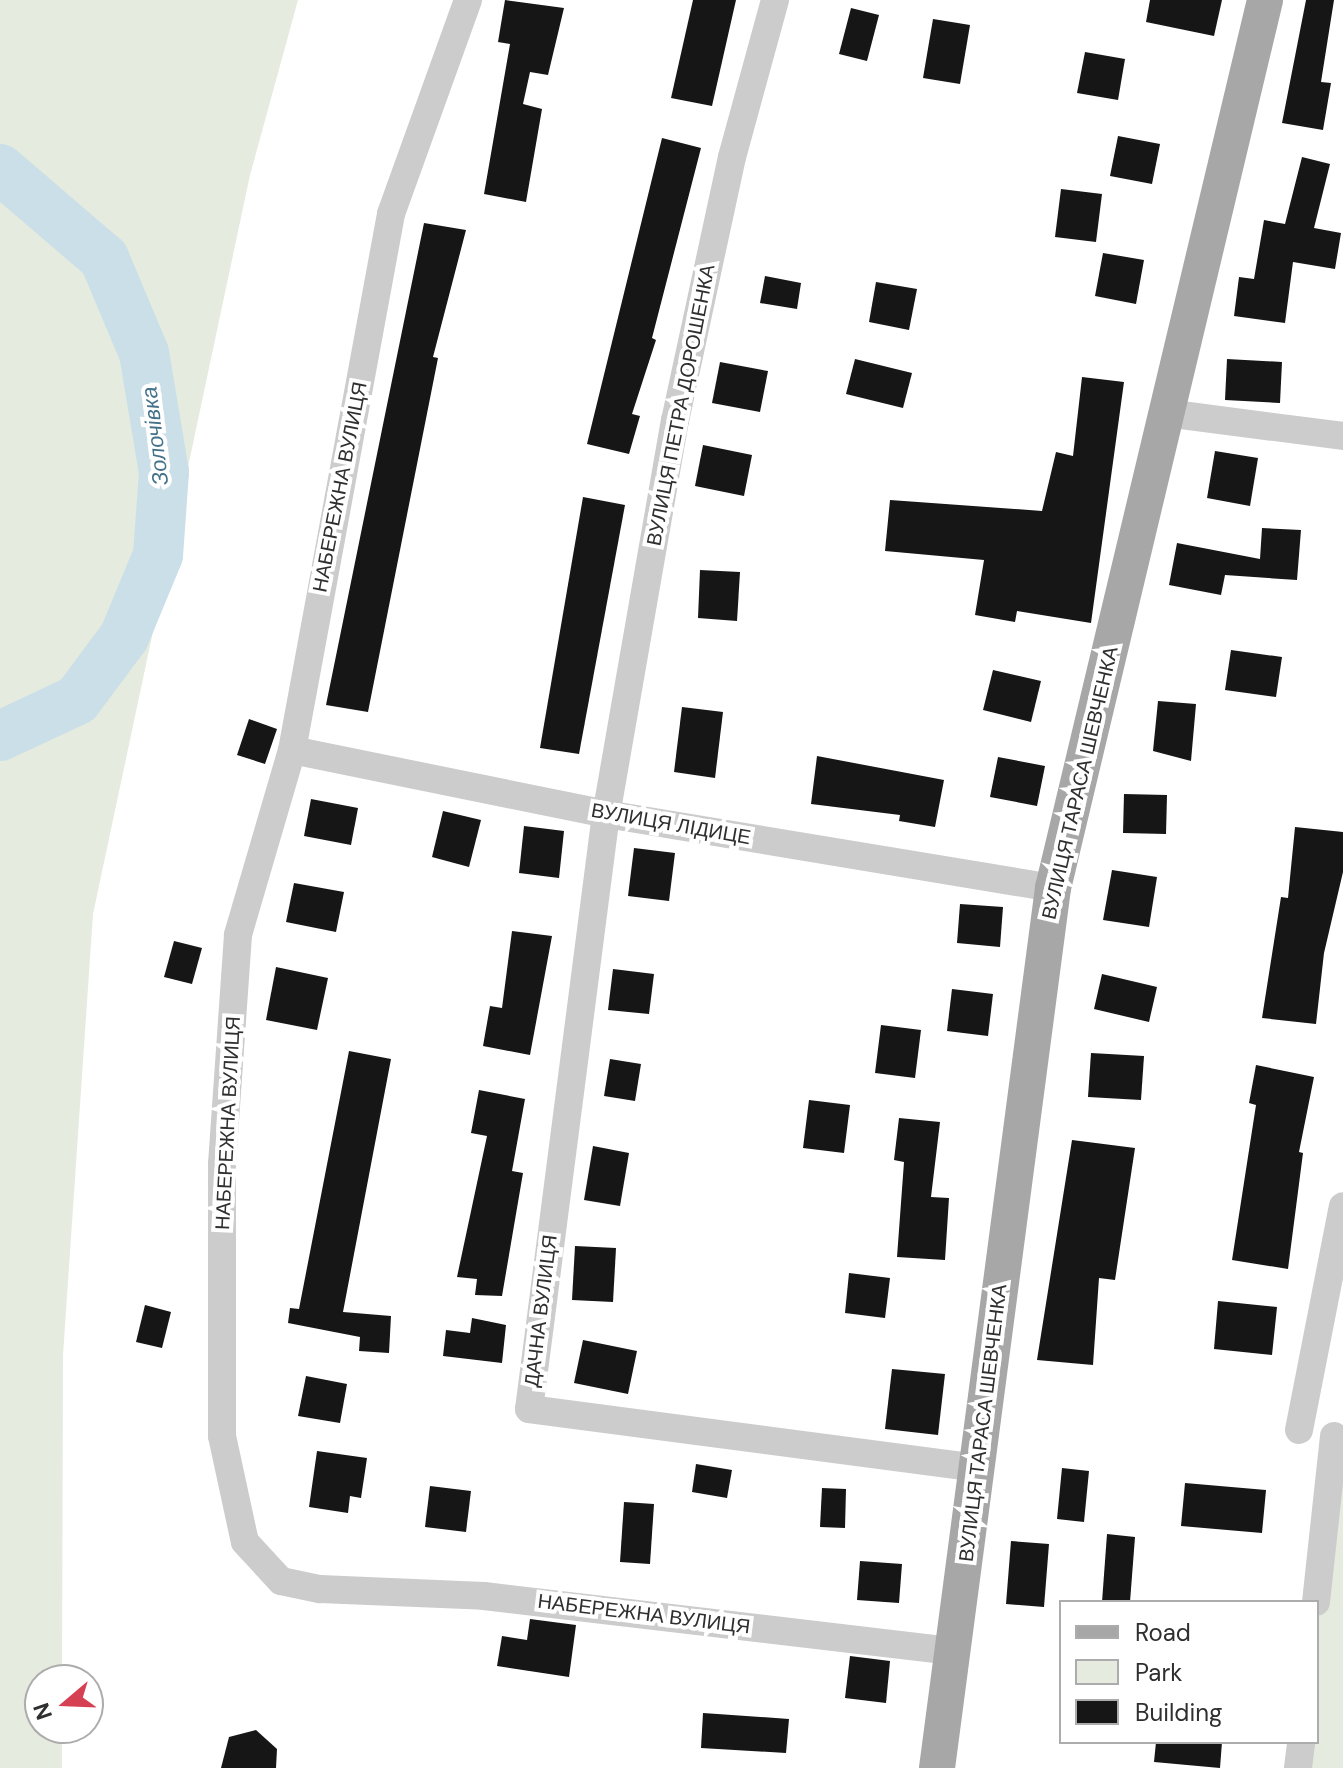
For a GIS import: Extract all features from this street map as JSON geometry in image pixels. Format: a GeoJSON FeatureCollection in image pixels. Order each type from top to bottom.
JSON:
{"type":"FeatureCollection","features":[{"type":"Feature","properties":{"kind":"main road","name":"ВУЛИЦЯ ТАРАСА ШЕВЧЕНКА"},"geometry":{"type":"LineString","coordinates":[[937,1768],[955,1651],[975,1468],[1053,888],[1265,0]]}},
{"type":"Feature","properties":{"kind":"street","name":"НАБЕРЕЖНА ВУЛИЦЯ"},"geometry":{"type":"LineString","coordinates":[[468,0],[391,214],[292,750],[238,935],[222,1164],[222,1436],[245,1542],[281,1581],[320,1589],[484,1596],[955,1651]]}},
{"type":"Feature","properties":{"kind":"street","name":"ВУЛИЦЯ ПЕТРА ДОРОШЕНКА"},"geometry":{"type":"LineString","coordinates":[[606,814],[675,420],[732,157],[775,0]]}},
{"type":"Feature","properties":{"kind":"street"},"geometry":{"type":"LineString","coordinates":[[1166,413],[1343,436]]}},
{"type":"Feature","properties":{"kind":"street","name":"ВУЛИЦЯ ЛІДИЦЕ"},"geometry":{"type":"LineString","coordinates":[[292,750],[606,814],[1053,888]]}},
{"type":"Feature","properties":{"kind":"street","name":"ДАЧНА ВУЛИЦЯ"},"geometry":{"type":"LineString","coordinates":[[606,814],[529,1409],[975,1468]]}},
{"type":"Feature","properties":{"kind":"street"},"geometry":{"type":"LineString","coordinates":[[1299,1430],[1343,1206]]}},
{"type":"Feature","properties":{"kind":"street"},"geometry":{"type":"LineString","coordinates":[[1316,1600],[1334,1436]]}},
{"type":"Feature","properties":{"kind":"street"},"geometry":{"type":"LineString","coordinates":[[1298,1768],[1301,1744]]}},
{"type":"Feature","properties":{"kind":"green space"},"geometry":{"type":"Polygon","coordinates":[[[0,0],[298,0],[250,175],[93,914],[63,1355],[62,1664],[24,1664],[24,1744],[62,1744],[62,1768],[0,1768],[0,0]]]}},
{"type":"Feature","properties":{"kind":"green space"},"geometry":{"type":"Polygon","coordinates":[[[1343,1437],[1343,1768],[1298,1768],[1301,1744],[1319,1744],[1317,1600],[1343,1437]]]}},
{"type":"Feature","properties":{"kind":"building"},"geometry":{"type":"Polygon","coordinates":[[[505,0],[564,8],[548,75],[530,72],[523,104],[542,109],[526,202],[484,194],[510,44],[498,42],[505,0]]]}},
{"type":"Feature","properties":{"kind":"building"},"geometry":{"type":"Polygon","coordinates":[[[693,0],[736,0],[712,106],[671,98],[693,0]]]}},
{"type":"Feature","properties":{"kind":"building"},"geometry":{"type":"Polygon","coordinates":[[[1150,0],[1222,0],[1214,36],[1146,22],[1150,0]]]}},
{"type":"Feature","properties":{"kind":"building"},"geometry":{"type":"Polygon","coordinates":[[[1306,0],[1334,0],[1321,82],[1331,83],[1323,130],[1282,123],[1306,0]]]}},
{"type":"Feature","properties":{"kind":"building"},"geometry":{"type":"Polygon","coordinates":[[[851,8],[879,15],[867,61],[839,54],[851,8]]]}},
{"type":"Feature","properties":{"kind":"building"},"geometry":{"type":"Polygon","coordinates":[[[933,19],[970,25],[960,84],[923,78],[933,19]]]}},
{"type":"Feature","properties":{"kind":"building"},"geometry":{"type":"Polygon","coordinates":[[[1085,52],[1125,59],[1118,100],[1077,93],[1085,52]]]}},
{"type":"Feature","properties":{"kind":"building"},"geometry":{"type":"Polygon","coordinates":[[[1118,136],[1160,144],[1152,184],[1110,176],[1118,136]]]}},
{"type":"Feature","properties":{"kind":"building"},"geometry":{"type":"Polygon","coordinates":[[[662,138],[701,148],[652,338],[656,340],[632,414],[640,416],[629,454],[587,444],[662,138]]]}},
{"type":"Feature","properties":{"kind":"building"},"geometry":{"type":"Polygon","coordinates":[[[1302,157],[1330,164],[1314,228],[1341,233],[1335,269],[1293,262],[1285,323],[1234,316],[1239,277],[1254,279],[1264,220],[1285,224],[1302,157]]]}},
{"type":"Feature","properties":{"kind":"building"},"geometry":{"type":"Polygon","coordinates":[[[1061,189],[1102,194],[1096,242],[1055,237],[1061,189]]]}},
{"type":"Feature","properties":{"kind":"building"},"geometry":{"type":"Polygon","coordinates":[[[424,223],[466,230],[433,357],[438,358],[368,712],[326,705],[424,223]]]}},
{"type":"Feature","properties":{"kind":"building"},"geometry":{"type":"Polygon","coordinates":[[[1103,253],[1144,260],[1136,304],[1095,296],[1103,253]]]}},
{"type":"Feature","properties":{"kind":"building"},"geometry":{"type":"Polygon","coordinates":[[[765,276],[801,283],[797,309],[760,303],[765,276]]]}},
{"type":"Feature","properties":{"kind":"building"},"geometry":{"type":"Polygon","coordinates":[[[876,282],[917,289],[909,330],[869,322],[876,282]]]}},
{"type":"Feature","properties":{"kind":"building"},"geometry":{"type":"Polygon","coordinates":[[[855,359],[912,373],[903,408],[846,394],[855,359]]]}},
{"type":"Feature","properties":{"kind":"building"},"geometry":{"type":"Polygon","coordinates":[[[1227,359],[1282,362],[1280,403],[1225,400],[1227,359]]]}},
{"type":"Feature","properties":{"kind":"building"},"geometry":{"type":"Polygon","coordinates":[[[720,362],[768,371],[760,412],[712,403],[720,362]]]}},
{"type":"Feature","properties":{"kind":"building"},"geometry":{"type":"Polygon","coordinates":[[[1082,377],[1124,382],[1091,623],[1017,611],[1015,622],[975,615],[984,560],[885,551],[890,500],[1042,511],[1056,452],[1073,456],[1082,377]]]}},
{"type":"Feature","properties":{"kind":"building"},"geometry":{"type":"Polygon","coordinates":[[[703,445],[752,455],[744,496],[695,486],[703,445]]]}},
{"type":"Feature","properties":{"kind":"building"},"geometry":{"type":"Polygon","coordinates":[[[1215,451],[1258,458],[1250,506],[1207,498],[1215,451]]]}},
{"type":"Feature","properties":{"kind":"building"},"geometry":{"type":"Polygon","coordinates":[[[583,497],[625,505],[579,754],[540,748],[583,497]]]}},
{"type":"Feature","properties":{"kind":"building"},"geometry":{"type":"Polygon","coordinates":[[[1262,528],[1301,530],[1297,580],[1225,575],[1221,595],[1169,585],[1177,543],[1260,559],[1262,528]]]}},
{"type":"Feature","properties":{"kind":"building"},"geometry":{"type":"Polygon","coordinates":[[[700,570],[740,572],[737,621],[698,618],[700,570]]]}},
{"type":"Feature","properties":{"kind":"building"},"geometry":{"type":"Polygon","coordinates":[[[1231,650],[1282,657],[1276,697],[1225,690],[1231,650]]]}},
{"type":"Feature","properties":{"kind":"building"},"geometry":{"type":"Polygon","coordinates":[[[993,670],[1041,681],[1031,722],[983,710],[993,670]]]}},
{"type":"Feature","properties":{"kind":"building"},"geometry":{"type":"Polygon","coordinates":[[[1158,701],[1196,704],[1191,761],[1153,751],[1158,701]]]}},
{"type":"Feature","properties":{"kind":"building"},"geometry":{"type":"Polygon","coordinates":[[[682,707],[723,712],[715,778],[674,772],[682,707]]]}},
{"type":"Feature","properties":{"kind":"building"},"geometry":{"type":"Polygon","coordinates":[[[249,719],[277,729],[265,764],[237,755],[249,719]]]}},
{"type":"Feature","properties":{"kind":"building"},"geometry":{"type":"Polygon","coordinates":[[[817,756],[944,780],[935,827],[899,821],[900,815],[811,804],[817,756]]]}},
{"type":"Feature","properties":{"kind":"building"},"geometry":{"type":"Polygon","coordinates":[[[998,757],[1045,766],[1037,806],[990,797],[998,757]]]}},
{"type":"Feature","properties":{"kind":"building"},"geometry":{"type":"Polygon","coordinates":[[[1124,794],[1167,795],[1166,834],[1123,833],[1124,794]]]}},
{"type":"Feature","properties":{"kind":"building"},"geometry":{"type":"Polygon","coordinates":[[[311,799],[358,808],[351,845],[304,836],[311,799]]]}},
{"type":"Feature","properties":{"kind":"building"},"geometry":{"type":"Polygon","coordinates":[[[443,811],[481,820],[469,867],[432,857],[443,811]]]}},
{"type":"Feature","properties":{"kind":"building"},"geometry":{"type":"Polygon","coordinates":[[[524,826],[564,831],[559,878],[519,873],[524,826]]]}},
{"type":"Feature","properties":{"kind":"building"},"geometry":{"type":"Polygon","coordinates":[[[1295,827],[1343,832],[1343,872],[1324,953],[1316,1024],[1262,1018],[1281,897],[1288,898],[1295,827]]]}},
{"type":"Feature","properties":{"kind":"building"},"geometry":{"type":"Polygon","coordinates":[[[634,848],[675,853],[669,901],[628,896],[634,848]]]}},
{"type":"Feature","properties":{"kind":"building"},"geometry":{"type":"Polygon","coordinates":[[[1112,870],[1157,877],[1149,927],[1103,920],[1112,870]]]}},
{"type":"Feature","properties":{"kind":"building"},"geometry":{"type":"Polygon","coordinates":[[[294,883],[344,892],[336,932],[286,922],[294,883]]]}},
{"type":"Feature","properties":{"kind":"building"},"geometry":{"type":"Polygon","coordinates":[[[960,904],[1003,907],[1000,947],[957,943],[960,904]]]}},
{"type":"Feature","properties":{"kind":"building"},"geometry":{"type":"Polygon","coordinates":[[[512,931],[552,936],[530,1055],[483,1046],[490,1006],[502,1008],[512,931]]]}},
{"type":"Feature","properties":{"kind":"building"},"geometry":{"type":"Polygon","coordinates":[[[174,941],[202,948],[192,984],[164,977],[174,941]]]}},
{"type":"Feature","properties":{"kind":"building"},"geometry":{"type":"Polygon","coordinates":[[[276,967],[328,978],[317,1030],[266,1020],[276,967]]]}},
{"type":"Feature","properties":{"kind":"building"},"geometry":{"type":"Polygon","coordinates":[[[613,969],[654,974],[649,1014],[608,1010],[613,969]]]}},
{"type":"Feature","properties":{"kind":"building"},"geometry":{"type":"Polygon","coordinates":[[[1102,974],[1157,987],[1149,1022],[1094,1009],[1102,974]]]}},
{"type":"Feature","properties":{"kind":"building"},"geometry":{"type":"Polygon","coordinates":[[[952,989],[993,994],[988,1036],[947,1031],[952,989]]]}},
{"type":"Feature","properties":{"kind":"building"},"geometry":{"type":"Polygon","coordinates":[[[881,1025],[921,1030],[915,1078],[875,1073],[881,1025]]]}},
{"type":"Feature","properties":{"kind":"building"},"geometry":{"type":"Polygon","coordinates":[[[349,1051],[391,1059],[343,1312],[391,1316],[389,1353],[359,1351],[360,1337],[288,1323],[290,1308],[299,1309],[349,1051]]]}},
{"type":"Feature","properties":{"kind":"building"},"geometry":{"type":"Polygon","coordinates":[[[1091,1053],[1144,1056],[1141,1100],[1088,1097],[1091,1053]]]}},
{"type":"Feature","properties":{"kind":"building"},"geometry":{"type":"Polygon","coordinates":[[[610,1059],[641,1064],[635,1101],[604,1096],[610,1059]]]}},
{"type":"Feature","properties":{"kind":"building"},"geometry":{"type":"Polygon","coordinates":[[[1256,1065],[1314,1077],[1299,1152],[1303,1153],[1288,1269],[1232,1260],[1256,1105],[1249,1103],[1256,1065]]]}},
{"type":"Feature","properties":{"kind":"building"},"geometry":{"type":"Polygon","coordinates":[[[479,1090],[525,1099],[512,1171],[523,1173],[502,1296],[475,1295],[477,1279],[457,1277],[487,1136],[471,1133],[479,1090]]]}},
{"type":"Feature","properties":{"kind":"building"},"geometry":{"type":"Polygon","coordinates":[[[809,1100],[850,1105],[844,1153],[803,1148],[809,1100]]]}},
{"type":"Feature","properties":{"kind":"building"},"geometry":{"type":"Polygon","coordinates":[[[899,1118],[940,1122],[931,1197],[949,1198],[945,1260],[897,1257],[904,1162],[894,1160],[899,1118]]]}},
{"type":"Feature","properties":{"kind":"building"},"geometry":{"type":"Polygon","coordinates":[[[1072,1140],[1135,1148],[1115,1280],[1099,1278],[1093,1365],[1037,1360],[1072,1140]]]}},
{"type":"Feature","properties":{"kind":"building"},"geometry":{"type":"Polygon","coordinates":[[[593,1146],[629,1153],[620,1206],[584,1200],[593,1146]]]}},
{"type":"Feature","properties":{"kind":"building"},"geometry":{"type":"Polygon","coordinates":[[[575,1246],[616,1248],[613,1302],[572,1300],[575,1246]]]}},
{"type":"Feature","properties":{"kind":"building"},"geometry":{"type":"Polygon","coordinates":[[[849,1273],[890,1278],[885,1318],[845,1313],[849,1273]]]}},
{"type":"Feature","properties":{"kind":"building"},"geometry":{"type":"Polygon","coordinates":[[[1218,1301],[1277,1307],[1272,1355],[1214,1349],[1218,1301]]]}},
{"type":"Feature","properties":{"kind":"building"},"geometry":{"type":"Polygon","coordinates":[[[145,1305],[171,1312],[162,1348],[136,1342],[145,1305]]]}},
{"type":"Feature","properties":{"kind":"building"},"geometry":{"type":"Polygon","coordinates":[[[472,1318],[506,1325],[502,1363],[443,1356],[446,1330],[470,1333],[472,1318]]]}},
{"type":"Feature","properties":{"kind":"building"},"geometry":{"type":"Polygon","coordinates":[[[583,1340],[637,1351],[628,1394],[574,1383],[583,1340]]]}},
{"type":"Feature","properties":{"kind":"building"},"geometry":{"type":"Polygon","coordinates":[[[892,1369],[945,1374],[938,1435],[885,1429],[892,1369]]]}},
{"type":"Feature","properties":{"kind":"building"},"geometry":{"type":"Polygon","coordinates":[[[306,1376],[347,1384],[340,1423],[298,1416],[306,1376]]]}},
{"type":"Feature","properties":{"kind":"building"},"geometry":{"type":"Polygon","coordinates":[[[317,1451],[367,1458],[361,1498],[350,1496],[348,1513],[309,1507],[317,1451]]]}},
{"type":"Feature","properties":{"kind":"building"},"geometry":{"type":"Polygon","coordinates":[[[696,1464],[732,1470],[727,1498],[692,1492],[696,1464]]]}},
{"type":"Feature","properties":{"kind":"building"},"geometry":{"type":"Polygon","coordinates":[[[1062,1468],[1089,1471],[1084,1522],[1057,1519],[1062,1468]]]}},
{"type":"Feature","properties":{"kind":"building"},"geometry":{"type":"Polygon","coordinates":[[[1185,1483],[1266,1490],[1262,1533],[1181,1526],[1185,1483]]]}},
{"type":"Feature","properties":{"kind":"building"},"geometry":{"type":"Polygon","coordinates":[[[430,1486],[471,1491],[466,1532],[425,1527],[430,1486]]]}},
{"type":"Feature","properties":{"kind":"building"},"geometry":{"type":"Polygon","coordinates":[[[822,1488],[846,1489],[845,1528],[820,1527],[822,1488]]]}},
{"type":"Feature","properties":{"kind":"building"},"geometry":{"type":"Polygon","coordinates":[[[624,1502],[654,1504],[650,1564],[620,1562],[624,1502]]]}},
{"type":"Feature","properties":{"kind":"building"},"geometry":{"type":"Polygon","coordinates":[[[1107,1534],[1135,1537],[1130,1600],[1102,1600],[1107,1534]]]}},
{"type":"Feature","properties":{"kind":"building"},"geometry":{"type":"Polygon","coordinates":[[[1011,1541],[1049,1544],[1044,1607],[1006,1604],[1011,1541]]]}},
{"type":"Feature","properties":{"kind":"building"},"geometry":{"type":"Polygon","coordinates":[[[860,1561],[902,1564],[899,1603],[857,1600],[860,1561]]]}},
{"type":"Feature","properties":{"kind":"building"},"geometry":{"type":"Polygon","coordinates":[[[530,1619],[576,1625],[569,1677],[497,1666],[502,1636],[527,1640],[530,1619]]]}},
{"type":"Feature","properties":{"kind":"building"},"geometry":{"type":"Polygon","coordinates":[[[850,1656],[890,1661],[886,1703],[845,1698],[850,1656]]]}},
{"type":"Feature","properties":{"kind":"building"},"geometry":{"type":"Polygon","coordinates":[[[703,1713],[789,1719],[786,1753],[701,1748],[703,1713]]]}},
{"type":"Feature","properties":{"kind":"building"},"geometry":{"type":"Polygon","coordinates":[[[256,1730],[277,1749],[276,1768],[221,1768],[229,1737],[256,1730]]]}},
{"type":"Feature","properties":{"kind":"building"},"geometry":{"type":"Polygon","coordinates":[[[1156,1744],[1222,1744],[1220,1768],[1154,1762],[1156,1744]]]}},
{"type":"Feature","properties":{"kind":"waterway","name":"Золочівка"},"geometry":{"type":"LineString","coordinates":[[0,169],[104,258],[144,353],[164,472],[158,555],[124,637],[77,700],[0,736]]}}]}
